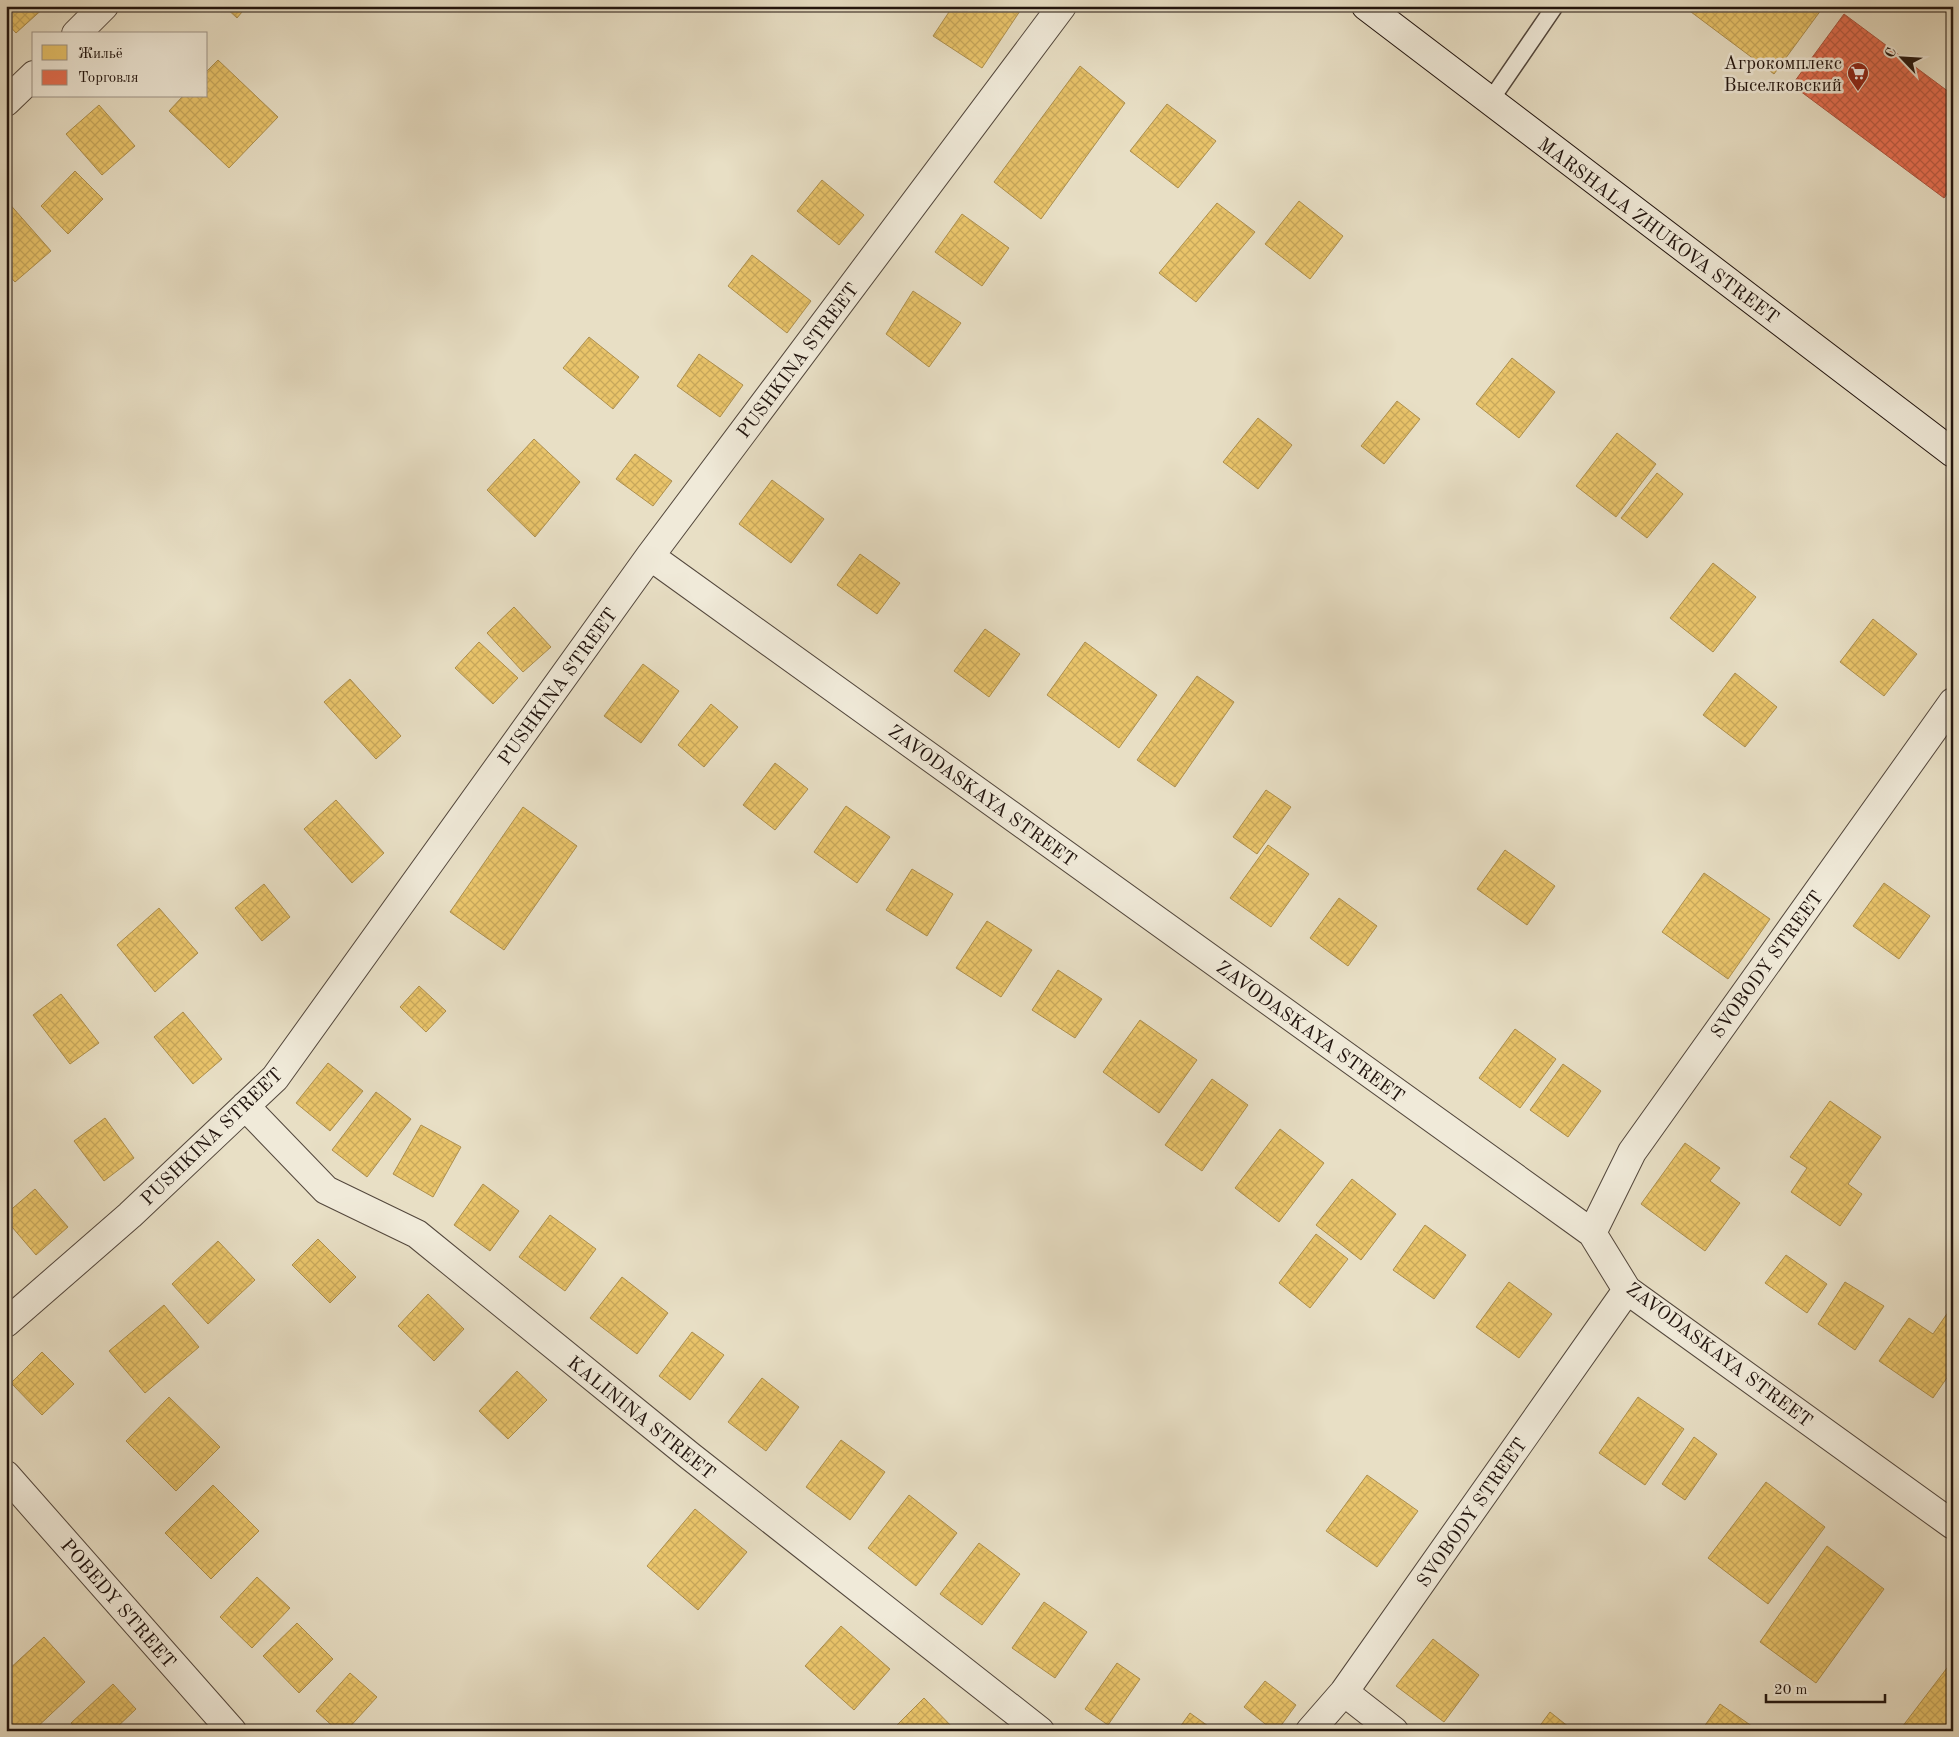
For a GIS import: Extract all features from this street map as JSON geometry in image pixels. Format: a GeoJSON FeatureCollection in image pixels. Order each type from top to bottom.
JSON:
{"type":"FeatureCollection","features":[{"type":"Feature","properties":{"kind":"street"},"geometry":{"type":"LineString","coordinates":[[78,32],[104,6]]}},
{"type":"Feature","properties":{"kind":"street","name":"PUSHKINA STREET"},"geometry":{"type":"LineString","coordinates":[[6,1323],[130,1215],[275,1078],[650,556],[1062,6]]}},
{"type":"Feature","properties":{"kind":"street","name":"MARSHALA ZHUKOVA STREET"},"geometry":{"type":"LineString","coordinates":[[1366,6],[1953,453]]}},
{"type":"Feature","properties":{"kind":"street"},"geometry":{"type":"LineString","coordinates":[[6,102],[32,77]]}},
{"type":"Feature","properties":{"kind":"street","name":"ZAVODASKAYA STREET"},"geometry":{"type":"LineString","coordinates":[[650,556],[1592,1233],[1627,1290],[1953,1525]]}},
{"type":"Feature","properties":{"kind":"street","name":"SVOBODY STREET"},"geometry":{"type":"LineString","coordinates":[[1592,1233],[1632,1152],[1953,702]]}},
{"type":"Feature","properties":{"kind":"street","name":"KALININA STREET"},"geometry":{"type":"LineString","coordinates":[[244,1106],[326,1190],[417,1234],[690,1456],[1040,1731]]}},
{"type":"Feature","properties":{"kind":"street","name":"SVOBODY STREET"},"geometry":{"type":"LineString","coordinates":[[1310,1731],[1344,1692],[1627,1290]]}},
{"type":"Feature","properties":{"kind":"street","name":"POBEDY STREET"},"geometry":{"type":"LineString","coordinates":[[6,1475],[232,1731]]}},
{"type":"Feature","properties":{"kind":"street"},"geometry":{"type":"LineString","coordinates":[[1344,1692],[1394,1731]]}},
{"type":"Feature","properties":{"kind":"lane"},"geometry":{"type":"LineString","coordinates":[[1490,101],[1555,6]]}},
{"type":"Feature","properties":{"kind":"building: Жильё"},"geometry":{"type":"Polygon","coordinates":[[[6,6],[46,6],[16,33],[6,22],[6,6]]]}},
{"type":"Feature","properties":{"kind":"building: Жильё"},"geometry":{"type":"Polygon","coordinates":[[[224,6],[247,6],[237,18],[224,6]]]}},
{"type":"Feature","properties":{"kind":"building: Жильё"},"geometry":{"type":"Polygon","coordinates":[[[953,6],[1020,6],[1022,8],[982,68],[933,36],[953,6]]]}},
{"type":"Feature","properties":{"kind":"building: Жильё"},"geometry":{"type":"Polygon","coordinates":[[[1683,6],[1824,6],[1774,74],[1683,6]]]}},
{"type":"Feature","properties":{"kind":"building: Жильё"},"geometry":{"type":"Polygon","coordinates":[[[218,60],[278,117],[229,168],[169,111],[181,98],[208,98],[208,70],[218,60]]]}},
{"type":"Feature","properties":{"kind":"building: Жильё"},"geometry":{"type":"Polygon","coordinates":[[[1080,66],[1125,103],[1041,219],[994,182],[1080,66]]]}},
{"type":"Feature","properties":{"kind":"building: Жильё"},"geometry":{"type":"Polygon","coordinates":[[[1167,104],[1216,141],[1178,188],[1130,151],[1167,104]]]}},
{"type":"Feature","properties":{"kind":"building: Жильё"},"geometry":{"type":"Polygon","coordinates":[[[99,105],[135,146],[102,175],[66,134],[99,105]]]}},
{"type":"Feature","properties":{"kind":"building: Жильё"},"geometry":{"type":"Polygon","coordinates":[[[75,171],[103,199],[68,234],[41,206],[75,171]]]}},
{"type":"Feature","properties":{"kind":"building: Жильё"},"geometry":{"type":"Polygon","coordinates":[[[822,180],[864,215],[839,245],[797,211],[822,180]]]}},
{"type":"Feature","properties":{"kind":"building: Жильё"},"geometry":{"type":"Polygon","coordinates":[[[7,201],[51,251],[15,282],[6,272],[7,201]]]}},
{"type":"Feature","properties":{"kind":"building: Жильё"},"geometry":{"type":"Polygon","coordinates":[[[1299,201],[1343,236],[1310,279],[1265,244],[1299,201]]]}},
{"type":"Feature","properties":{"kind":"building: Жильё"},"geometry":{"type":"Polygon","coordinates":[[[1217,203],[1255,232],[1196,302],[1159,273],[1217,203]]]}},
{"type":"Feature","properties":{"kind":"building: Жильё"},"geometry":{"type":"Polygon","coordinates":[[[962,214],[1009,248],[982,286],[935,252],[962,214]]]}},
{"type":"Feature","properties":{"kind":"building: Жильё"},"geometry":{"type":"Polygon","coordinates":[[[752,255],[811,301],[787,333],[728,286],[752,255]]]}},
{"type":"Feature","properties":{"kind":"building: Жильё"},"geometry":{"type":"Polygon","coordinates":[[[913,291],[961,323],[929,367],[886,334],[913,291]]]}},
{"type":"Feature","properties":{"kind":"building: Жильё"},"geometry":{"type":"Polygon","coordinates":[[[589,337],[639,377],[613,409],[563,368],[589,337]]]}},
{"type":"Feature","properties":{"kind":"building: Жильё"},"geometry":{"type":"Polygon","coordinates":[[[699,354],[743,385],[720,417],[677,386],[699,354]]]}},
{"type":"Feature","properties":{"kind":"building: Жильё"},"geometry":{"type":"Polygon","coordinates":[[[1512,358],[1555,392],[1519,438],[1476,404],[1512,358]]]}},
{"type":"Feature","properties":{"kind":"building: Жильё"},"geometry":{"type":"Polygon","coordinates":[[[1397,401],[1420,419],[1384,464],[1361,446],[1397,401]]]}},
{"type":"Feature","properties":{"kind":"building: Жильё"},"geometry":{"type":"Polygon","coordinates":[[[1258,418],[1292,445],[1258,489],[1223,462],[1258,418]]]}},
{"type":"Feature","properties":{"kind":"building: Жильё"},"geometry":{"type":"Polygon","coordinates":[[[1617,433],[1656,464],[1616,517],[1576,486],[1617,433]]]}},
{"type":"Feature","properties":{"kind":"building: Жильё"},"geometry":{"type":"Polygon","coordinates":[[[534,439],[580,482],[535,537],[487,490],[534,439]]]}},
{"type":"Feature","properties":{"kind":"building: Жильё"},"geometry":{"type":"Polygon","coordinates":[[[635,454],[672,481],[653,506],[616,479],[635,454]]]}},
{"type":"Feature","properties":{"kind":"building: Жильё"},"geometry":{"type":"Polygon","coordinates":[[[1657,473],[1683,494],[1647,538],[1621,518],[1657,473]]]}},
{"type":"Feature","properties":{"kind":"building: Жильё"},"geometry":{"type":"Polygon","coordinates":[[[772,480],[824,519],[791,563],[739,524],[772,480]]]}},
{"type":"Feature","properties":{"kind":"building: Жильё"},"geometry":{"type":"Polygon","coordinates":[[[860,554],[900,583],[877,614],[837,585],[860,554]]]}},
{"type":"Feature","properties":{"kind":"building: Жильё"},"geometry":{"type":"Polygon","coordinates":[[[1713,563],[1756,597],[1713,652],[1670,618],[1713,563]]]}},
{"type":"Feature","properties":{"kind":"building: Жильё"},"geometry":{"type":"Polygon","coordinates":[[[514,607],[551,647],[523,672],[487,633],[514,607]]]}},
{"type":"Feature","properties":{"kind":"building: Жильё"},"geometry":{"type":"Polygon","coordinates":[[[1873,619],[1917,654],[1884,696],[1840,662],[1873,619]]]}},
{"type":"Feature","properties":{"kind":"building: Жильё"},"geometry":{"type":"Polygon","coordinates":[[[985,629],[1020,654],[989,697],[954,671],[985,629]]]}},
{"type":"Feature","properties":{"kind":"building: Жильё"},"geometry":{"type":"Polygon","coordinates":[[[479,642],[518,678],[493,704],[455,668],[479,642]]]}},
{"type":"Feature","properties":{"kind":"building: Жильё"},"geometry":{"type":"Polygon","coordinates":[[[1085,642],[1157,695],[1119,748],[1047,695],[1085,642]]]}},
{"type":"Feature","properties":{"kind":"building: Жильё"},"geometry":{"type":"Polygon","coordinates":[[[643,664],[679,691],[641,743],[604,716],[643,664]]]}},
{"type":"Feature","properties":{"kind":"building: Жильё"},"geometry":{"type":"Polygon","coordinates":[[[1735,673],[1777,707],[1745,747],[1703,715],[1735,673]]]}},
{"type":"Feature","properties":{"kind":"building: Жильё"},"geometry":{"type":"Polygon","coordinates":[[[1197,676],[1234,702],[1175,787],[1137,760],[1197,676]]]}},
{"type":"Feature","properties":{"kind":"building: Жильё"},"geometry":{"type":"Polygon","coordinates":[[[350,679],[401,736],[376,759],[324,702],[350,679]]]}},
{"type":"Feature","properties":{"kind":"building: Жильё"},"geometry":{"type":"Polygon","coordinates":[[[711,704],[738,727],[704,767],[678,745],[711,704]]]}},
{"type":"Feature","properties":{"kind":"building: Жильё"},"geometry":{"type":"Polygon","coordinates":[[[775,763],[808,789],[775,830],[743,805],[775,763]]]}},
{"type":"Feature","properties":{"kind":"building: Жильё"},"geometry":{"type":"Polygon","coordinates":[[[1266,790],[1291,807],[1257,854],[1233,837],[1266,790]]]}},
{"type":"Feature","properties":{"kind":"building: Жильё"},"geometry":{"type":"Polygon","coordinates":[[[336,800],[384,853],[352,883],[304,829],[336,800]]]}},
{"type":"Feature","properties":{"kind":"building: Жильё"},"geometry":{"type":"Polygon","coordinates":[[[846,806],[890,837],[857,883],[814,852],[846,806]]]}},
{"type":"Feature","properties":{"kind":"building: Жильё"},"geometry":{"type":"Polygon","coordinates":[[[523,807],[577,846],[504,950],[450,912],[523,807]]]}},
{"type":"Feature","properties":{"kind":"building: Жильё"},"geometry":{"type":"Polygon","coordinates":[[[1268,845],[1309,874],[1271,927],[1230,898],[1268,845]]]}},
{"type":"Feature","properties":{"kind":"building: Жильё"},"geometry":{"type":"Polygon","coordinates":[[[1505,850],[1555,886],[1527,925],[1477,889],[1505,850]]]}},
{"type":"Feature","properties":{"kind":"building: Жильё"},"geometry":{"type":"Polygon","coordinates":[[[912,869],[953,894],[927,936],[886,910],[912,869]]]}},
{"type":"Feature","properties":{"kind":"building: Жильё"},"geometry":{"type":"Polygon","coordinates":[[[1704,873],[1770,919],[1728,979],[1662,932],[1704,873]]]}},
{"type":"Feature","properties":{"kind":"building: Жильё"},"geometry":{"type":"Polygon","coordinates":[[[1884,883],[1930,916],[1899,959],[1853,926],[1884,883]]]}},
{"type":"Feature","properties":{"kind":"building: Жильё"},"geometry":{"type":"Polygon","coordinates":[[[264,884],[290,917],[262,941],[235,908],[264,884]]]}},
{"type":"Feature","properties":{"kind":"building: Жильё"},"geometry":{"type":"Polygon","coordinates":[[[1339,898],[1377,926],[1348,966],[1310,938],[1339,898]]]}},
{"type":"Feature","properties":{"kind":"building: Жильё"},"geometry":{"type":"Polygon","coordinates":[[[159,908],[198,953],[155,992],[117,945],[159,908]]]}},
{"type":"Feature","properties":{"kind":"building: Жильё"},"geometry":{"type":"Polygon","coordinates":[[[987,921],[1032,950],[1001,997],[956,968],[987,921]]]}},
{"type":"Feature","properties":{"kind":"building: Жильё"},"geometry":{"type":"Polygon","coordinates":[[[1058,970],[1102,999],[1075,1038],[1032,1010],[1058,970]]]}},
{"type":"Feature","properties":{"kind":"building: Жильё"},"geometry":{"type":"Polygon","coordinates":[[[419,986],[446,1011],[426,1032],[400,1007],[419,986]]]}},
{"type":"Feature","properties":{"kind":"building: Жильё"},"geometry":{"type":"Polygon","coordinates":[[[61,994],[99,1043],[70,1064],[33,1015],[61,994]]]}},
{"type":"Feature","properties":{"kind":"building: Жильё"},"geometry":{"type":"Polygon","coordinates":[[[183,1012],[222,1059],[193,1084],[154,1037],[183,1012]]]}},
{"type":"Feature","properties":{"kind":"building: Жильё"},"geometry":{"type":"Polygon","coordinates":[[[1140,1020],[1197,1060],[1159,1113],[1103,1072],[1140,1020]]]}},
{"type":"Feature","properties":{"kind":"building: Жильё"},"geometry":{"type":"Polygon","coordinates":[[[1515,1029],[1556,1059],[1520,1108],[1479,1078],[1515,1029]]]}},
{"type":"Feature","properties":{"kind":"building: Жильё"},"geometry":{"type":"Polygon","coordinates":[[[328,1063],[363,1091],[330,1131],[296,1103],[328,1063]]]}},
{"type":"Feature","properties":{"kind":"building: Жильё"},"geometry":{"type":"Polygon","coordinates":[[[1563,1064],[1601,1091],[1568,1137],[1530,1110],[1563,1064]]]}},
{"type":"Feature","properties":{"kind":"building: Жильё"},"geometry":{"type":"Polygon","coordinates":[[[1212,1079],[1248,1105],[1202,1171],[1165,1145],[1212,1079]]]}},
{"type":"Feature","properties":{"kind":"building: Жильё"},"geometry":{"type":"Polygon","coordinates":[[[376,1092],[411,1119],[367,1177],[332,1150],[376,1092]]]}},
{"type":"Feature","properties":{"kind":"building: Жильё"},"geometry":{"type":"Polygon","coordinates":[[[1830,1101],[1881,1137],[1848,1184],[1862,1194],[1840,1226],[1791,1192],[1807,1168],[1790,1157],[1830,1101]]]}},
{"type":"Feature","properties":{"kind":"building: Жильё"},"geometry":{"type":"Polygon","coordinates":[[[105,1118],[134,1158],[104,1181],[74,1141],[105,1118]]]}},
{"type":"Feature","properties":{"kind":"building: Жильё"},"geometry":{"type":"Polygon","coordinates":[[[421,1125],[461,1147],[433,1197],[393,1174],[421,1125]]]}},
{"type":"Feature","properties":{"kind":"building: Жильё"},"geometry":{"type":"Polygon","coordinates":[[[1280,1129],[1324,1163],[1279,1222],[1235,1188],[1280,1129]]]}},
{"type":"Feature","properties":{"kind":"building: Жильё"},"geometry":{"type":"Polygon","coordinates":[[[1685,1143],[1720,1168],[1710,1181],[1740,1203],[1705,1251],[1641,1204],[1685,1143]]]}},
{"type":"Feature","properties":{"kind":"building: Жильё"},"geometry":{"type":"Polygon","coordinates":[[[1352,1179],[1396,1214],[1361,1260],[1316,1225],[1352,1179]]]}},
{"type":"Feature","properties":{"kind":"building: Жильё"},"geometry":{"type":"Polygon","coordinates":[[[483,1184],[519,1211],[490,1251],[454,1225],[483,1184]]]}},
{"type":"Feature","properties":{"kind":"building: Жильё"},"geometry":{"type":"Polygon","coordinates":[[[35,1189],[68,1227],[36,1255],[6,1220],[6,1214],[35,1189]]]}},
{"type":"Feature","properties":{"kind":"building: Жильё"},"geometry":{"type":"Polygon","coordinates":[[[550,1215],[596,1249],[565,1291],[519,1257],[550,1215]]]}},
{"type":"Feature","properties":{"kind":"building: Жильё"},"geometry":{"type":"Polygon","coordinates":[[[1425,1225],[1466,1255],[1434,1299],[1393,1270],[1425,1225]]]}},
{"type":"Feature","properties":{"kind":"building: Жильё"},"geometry":{"type":"Polygon","coordinates":[[[1316,1234],[1348,1259],[1310,1308],[1279,1283],[1316,1234]]]}},
{"type":"Feature","properties":{"kind":"building: Жильё"},"geometry":{"type":"Polygon","coordinates":[[[318,1239],[356,1277],[330,1303],[292,1265],[318,1239]]]}},
{"type":"Feature","properties":{"kind":"building: Жильё"},"geometry":{"type":"Polygon","coordinates":[[[218,1241],[255,1280],[208,1324],[172,1284],[218,1241]]]}},
{"type":"Feature","properties":{"kind":"building: Жильё"},"geometry":{"type":"Polygon","coordinates":[[[1786,1255],[1827,1284],[1807,1313],[1765,1283],[1786,1255]]]}},
{"type":"Feature","properties":{"kind":"building: Жильё"},"geometry":{"type":"Polygon","coordinates":[[[622,1277],[668,1313],[637,1354],[590,1318],[622,1277]]]}},
{"type":"Feature","properties":{"kind":"building: Жильё"},"geometry":{"type":"Polygon","coordinates":[[[1509,1282],[1552,1314],[1519,1358],[1476,1327],[1509,1282]]]}},
{"type":"Feature","properties":{"kind":"building: Жильё"},"geometry":{"type":"Polygon","coordinates":[[[1845,1282],[1884,1306],[1855,1350],[1818,1324],[1845,1282]]]}},
{"type":"Feature","properties":{"kind":"building: Жильё"},"geometry":{"type":"Polygon","coordinates":[[[428,1294],[464,1329],[434,1361],[398,1326],[428,1294]]]}},
{"type":"Feature","properties":{"kind":"building: Жильё"},"geometry":{"type":"Polygon","coordinates":[[[164,1305],[199,1347],[145,1393],[109,1351],[164,1305]]]}},
{"type":"Feature","properties":{"kind":"building: Жильё"},"geometry":{"type":"Polygon","coordinates":[[[1953,1305],[1953,1369],[1933,1398],[1879,1361],[1909,1318],[1933,1334],[1953,1305]]]}},
{"type":"Feature","properties":{"kind":"building: Жильё"},"geometry":{"type":"Polygon","coordinates":[[[692,1332],[724,1355],[690,1400],[659,1376],[692,1332]]]}},
{"type":"Feature","properties":{"kind":"building: Жильё"},"geometry":{"type":"Polygon","coordinates":[[[42,1352],[74,1384],[42,1415],[11,1383],[42,1352]]]}},
{"type":"Feature","properties":{"kind":"building: Жильё"},"geometry":{"type":"Polygon","coordinates":[[[517,1371],[547,1400],[508,1439],[479,1411],[517,1371]]]}},
{"type":"Feature","properties":{"kind":"building: Жильё"},"geometry":{"type":"Polygon","coordinates":[[[762,1378],[799,1407],[766,1451],[728,1422],[762,1378]]]}},
{"type":"Feature","properties":{"kind":"building: Жильё"},"geometry":{"type":"Polygon","coordinates":[[[169,1397],[220,1447],[176,1491],[126,1441],[169,1397]]]}},
{"type":"Feature","properties":{"kind":"building: Жильё"},"geometry":{"type":"Polygon","coordinates":[[[1638,1397],[1684,1429],[1645,1485],[1599,1453],[1638,1397]]]}},
{"type":"Feature","properties":{"kind":"building: Жильё"},"geometry":{"type":"Polygon","coordinates":[[[1694,1437],[1717,1454],[1685,1500],[1662,1484],[1694,1437]]]}},
{"type":"Feature","properties":{"kind":"building: Жильё"},"geometry":{"type":"Polygon","coordinates":[[[841,1440],[885,1472],[850,1520],[806,1487],[841,1440]]]}},
{"type":"Feature","properties":{"kind":"building: Жильё"},"geometry":{"type":"Polygon","coordinates":[[[1367,1475],[1418,1511],[1377,1567],[1326,1531],[1367,1475]]]}},
{"type":"Feature","properties":{"kind":"building: Жильё"},"geometry":{"type":"Polygon","coordinates":[[[1766,1482],[1825,1527],[1768,1604],[1708,1558],[1766,1482]]]}},
{"type":"Feature","properties":{"kind":"building: Жильё"},"geometry":{"type":"Polygon","coordinates":[[[213,1485],[259,1531],[211,1579],[165,1533],[213,1485]]]}},
{"type":"Feature","properties":{"kind":"building: Жильё"},"geometry":{"type":"Polygon","coordinates":[[[909,1495],[957,1533],[916,1586],[868,1548],[909,1495]]]}},
{"type":"Feature","properties":{"kind":"building: Жильё"},"geometry":{"type":"Polygon","coordinates":[[[695,1509],[747,1552],[698,1610],[647,1566],[695,1509]]]}},
{"type":"Feature","properties":{"kind":"building: Жильё"},"geometry":{"type":"Polygon","coordinates":[[[979,1543],[1020,1574],[982,1625],[940,1594],[979,1543]]]}},
{"type":"Feature","properties":{"kind":"building: Жильё"},"geometry":{"type":"Polygon","coordinates":[[[1827,1546],[1884,1589],[1816,1683],[1760,1642],[1827,1546]]]}},
{"type":"Feature","properties":{"kind":"building: Жильё"},"geometry":{"type":"Polygon","coordinates":[[[257,1577],[290,1608],[252,1648],[220,1617],[257,1577]]]}},
{"type":"Feature","properties":{"kind":"building: Жильё"},"geometry":{"type":"Polygon","coordinates":[[[1044,1602],[1087,1632],[1055,1678],[1012,1648],[1044,1602]]]}},
{"type":"Feature","properties":{"kind":"building: Жильё"},"geometry":{"type":"Polygon","coordinates":[[[297,1623],[333,1659],[299,1693],[263,1656],[297,1623]]]}},
{"type":"Feature","properties":{"kind":"building: Жильё"},"geometry":{"type":"Polygon","coordinates":[[[841,1626],[890,1669],[854,1710],[805,1666],[841,1626]]]}},
{"type":"Feature","properties":{"kind":"building: Жильё"},"geometry":{"type":"Polygon","coordinates":[[[44,1637],[85,1682],[33,1731],[6,1731],[6,1672],[44,1637]]]}},
{"type":"Feature","properties":{"kind":"building: Жильё"},"geometry":{"type":"Polygon","coordinates":[[[1433,1639],[1479,1675],[1444,1722],[1396,1686],[1433,1639]]]}},
{"type":"Feature","properties":{"kind":"building: Жильё"},"geometry":{"type":"Polygon","coordinates":[[[1117,1663],[1140,1679],[1108,1725],[1085,1709],[1117,1663]]]}},
{"type":"Feature","properties":{"kind":"building: Жильё"},"geometry":{"type":"Polygon","coordinates":[[[1950,1664],[1953,1666],[1953,1731],[1907,1731],[1902,1727],[1950,1664]]]}},
{"type":"Feature","properties":{"kind":"building: Жильё"},"geometry":{"type":"Polygon","coordinates":[[[350,1673],[377,1697],[346,1731],[338,1731],[316,1711],[350,1673]]]}},
{"type":"Feature","properties":{"kind":"building: Жильё"},"geometry":{"type":"Polygon","coordinates":[[[1265,1681],[1296,1705],[1277,1731],[1274,1731],[1244,1707],[1265,1681]]]}},
{"type":"Feature","properties":{"kind":"building: Жильё"},"geometry":{"type":"Polygon","coordinates":[[[113,1684],[136,1709],[113,1731],[78,1731],[71,1723],[113,1684]]]}},
{"type":"Feature","properties":{"kind":"building: Жильё"},"geometry":{"type":"Polygon","coordinates":[[[924,1698],[956,1731],[891,1731],[924,1698]]]}},
{"type":"Feature","properties":{"kind":"building: Жильё"},"geometry":{"type":"Polygon","coordinates":[[[1720,1704],[1759,1731],[1701,1731],[1720,1704]]]}},
{"type":"Feature","properties":{"kind":"building: Жильё"},"geometry":{"type":"Polygon","coordinates":[[[1550,1712],[1574,1731],[1536,1731],[1550,1712]]]}},
{"type":"Feature","properties":{"kind":"building: Жильё"},"geometry":{"type":"Polygon","coordinates":[[[1190,1713],[1215,1731],[1177,1731],[1190,1713]]]}},
{"type":"Feature","properties":{"kind":"building: Торговля"},"geometry":{"type":"Polygon","coordinates":[[[1844,14],[1953,95],[1953,186],[1944,198],[1792,85],[1844,14]]]}},
{"type":"Feature","properties":{"kind":"place","name":"Агрокомплекс Выселковский"},"geometry":{"type":"Point","coordinates":[1858,92]}}]}
